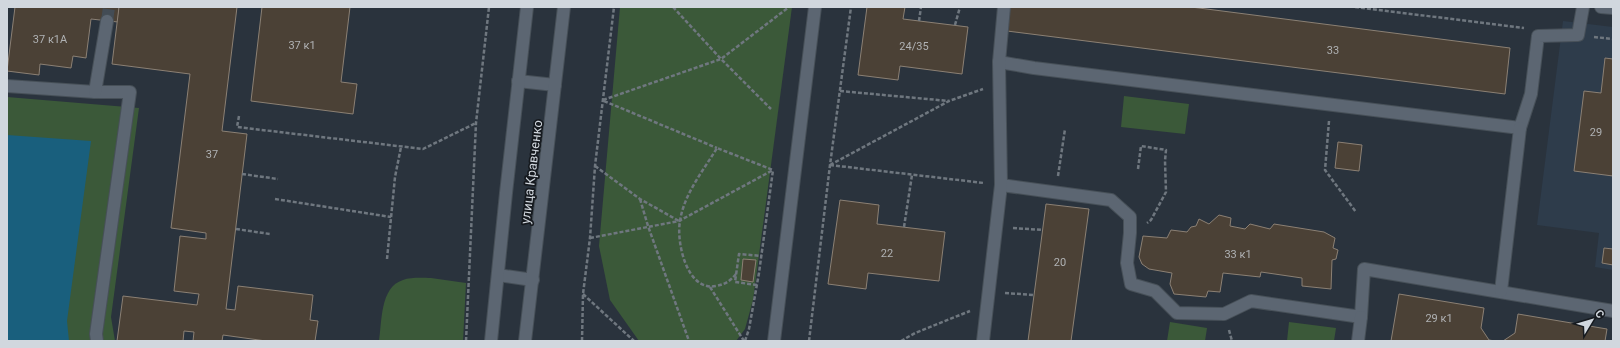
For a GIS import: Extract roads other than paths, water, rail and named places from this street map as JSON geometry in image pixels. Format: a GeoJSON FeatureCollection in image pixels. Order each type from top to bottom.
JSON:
{"type":"FeatureCollection","features":[{"type":"Feature","properties":{"kind":"street","name":"улица Кравченко"},"geometry":{"type":"LineString","coordinates":[[491,341],[527,7]]}},
{"type":"Feature","properties":{"kind":"street","name":"улица Кравченко"},"geometry":{"type":"LineString","coordinates":[[525,341],[564,7]]}},
{"type":"Feature","properties":{"kind":"street"},"geometry":{"type":"LineString","coordinates":[[774,341],[815,7]]}},
{"type":"Feature","properties":{"kind":"street"},"geometry":{"type":"LineString","coordinates":[[983,341],[1001,185],[999,62],[1004,7]]}},
{"type":"Feature","properties":{"kind":"street"},"geometry":{"type":"LineString","coordinates":[[1501,291],[1520,128],[1531,94],[1538,36],[1578,35],[1583,7]]}},
{"type":"Feature","properties":{"kind":"street"},"geometry":{"type":"LineString","coordinates":[[1601,7],[1613,8]]}},
{"type":"Feature","properties":{"kind":"street"},"geometry":{"type":"LineString","coordinates":[[95,92],[107,21]]}},
{"type":"Feature","properties":{"kind":"street"},"geometry":{"type":"LineString","coordinates":[[999,62],[1034,68],[1520,128]]}},
{"type":"Feature","properties":{"kind":"street"},"geometry":{"type":"LineString","coordinates":[[518,81],[555,85]]}},
{"type":"Feature","properties":{"kind":"street"},"geometry":{"type":"LineString","coordinates":[[7,86],[95,92],[130,92],[97,326],[97,341]]}},
{"type":"Feature","properties":{"kind":"street"},"geometry":{"type":"LineString","coordinates":[[1001,185],[1111,200],[1130,217],[1127,262],[1131,284],[1155,291],[1177,313],[1224,314],[1251,302],[1361,317]]}},
{"type":"Feature","properties":{"kind":"street"},"geometry":{"type":"LineString","coordinates":[[1358,341],[1364,269],[1613,311]]}},
{"type":"Feature","properties":{"kind":"street"},"geometry":{"type":"LineString","coordinates":[[498,275],[532,280]]}},
{"type":"Feature","properties":{"kind":"water"},"geometry":{"type":"Polygon","coordinates":[[[7,135],[91,141],[67,321],[69,341],[7,341],[7,135]]]}},
{"type":"Feature","properties":{"kind":"tunnel"},"geometry":{"type":"LineString","coordinates":[[107,21],[109,7]]}}]}
